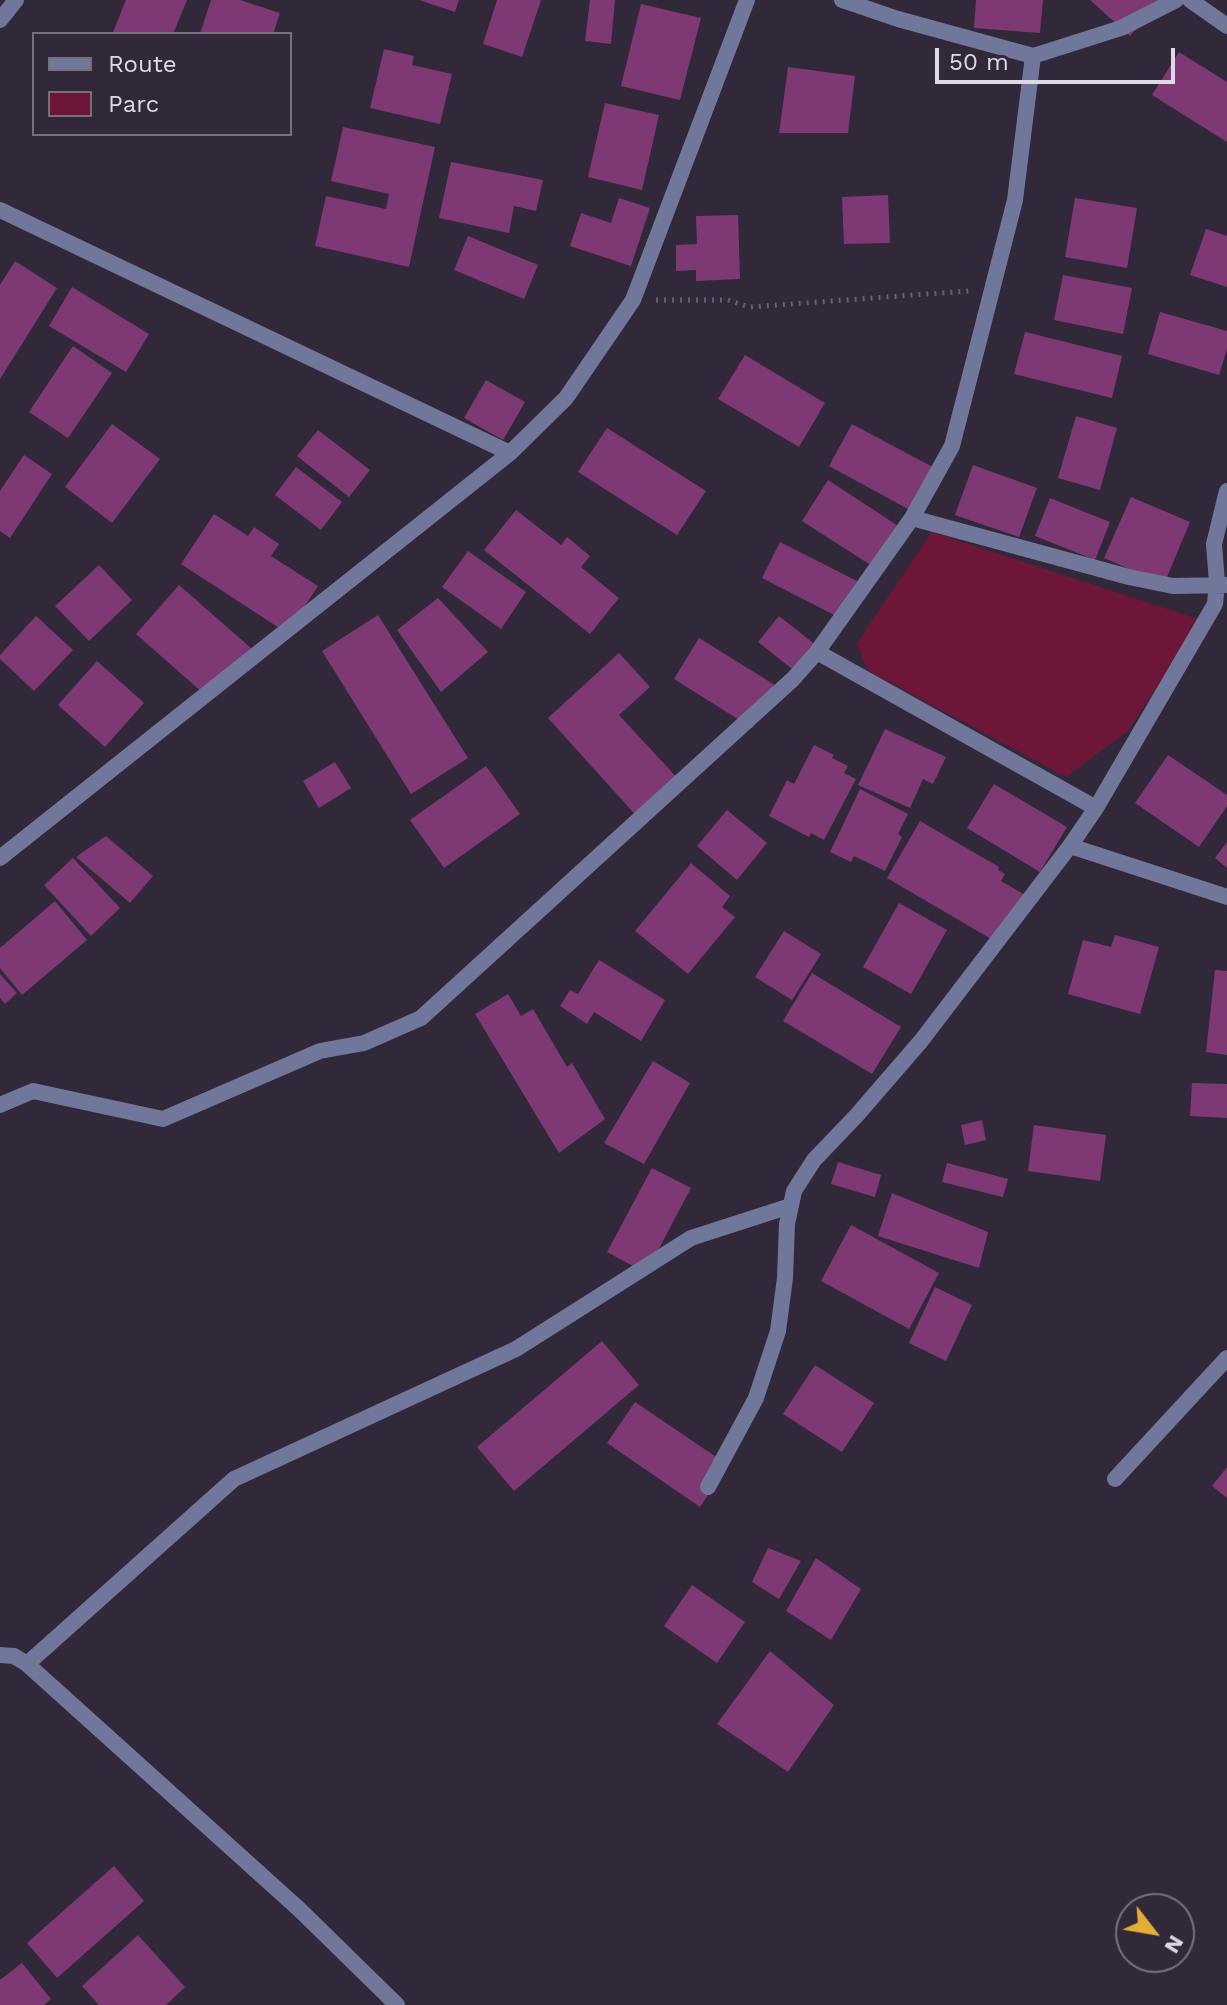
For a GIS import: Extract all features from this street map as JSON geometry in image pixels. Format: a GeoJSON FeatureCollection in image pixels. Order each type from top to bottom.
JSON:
{"type":"FeatureCollection","features":[{"type":"Feature","properties":{"kind":"street"},"geometry":{"type":"LineString","coordinates":[[0,20],[16,0]]}},
{"type":"Feature","properties":{"kind":"street"},"geometry":{"type":"LineString","coordinates":[[0,858],[510,453],[566,398],[633,300],[747,0]]}},
{"type":"Feature","properties":{"kind":"street"},"geometry":{"type":"LineString","coordinates":[[842,0],[898,19],[1033,56],[1121,28],[1176,0]]}},
{"type":"Feature","properties":{"kind":"street"},"geometry":{"type":"LineString","coordinates":[[1190,0],[1227,26]]}},
{"type":"Feature","properties":{"kind":"street"},"geometry":{"type":"LineString","coordinates":[[0,1105],[33,1091],[163,1119],[320,1051],[364,1043],[421,1018],[793,679],[817,652],[912,518],[952,446],[1015,200],[1033,56]]}},
{"type":"Feature","properties":{"kind":"street"},"geometry":{"type":"LineString","coordinates":[[0,210],[510,453]]}},
{"type":"Feature","properties":{"kind":"street"},"geometry":{"type":"LineString","coordinates":[[708,1487],[756,1398],[778,1331],[785,1278],[787,1224],[794,1191],[814,1160],[921,1041],[1096,808],[1215,604],[1222,584],[1214,544],[1227,491]]}},
{"type":"Feature","properties":{"kind":"street"},"geometry":{"type":"LineString","coordinates":[[912,518],[1129,577],[1173,586],[1222,584]]}},
{"type":"Feature","properties":{"kind":"street"},"geometry":{"type":"LineString","coordinates":[[817,652],[1096,808]]}},
{"type":"Feature","properties":{"kind":"street"},"geometry":{"type":"LineString","coordinates":[[1070,846],[1227,897]]}},
{"type":"Feature","properties":{"kind":"street"},"geometry":{"type":"LineString","coordinates":[[27,1664],[234,1479],[516,1349],[691,1238],[790,1206]]}},
{"type":"Feature","properties":{"kind":"street"},"geometry":{"type":"LineString","coordinates":[[1115,1479],[1227,1358]]}},
{"type":"Feature","properties":{"kind":"street"},"geometry":{"type":"LineString","coordinates":[[0,1655],[14,1656],[27,1664],[300,1910],[397,2005]]}},
{"type":"Feature","properties":{"kind":"path"},"geometry":{"type":"LineString","coordinates":[[633,300],[700,298],[728,300],[749,307],[994,289]]}},
{"type":"Feature","properties":{"kind":"green space"},"geometry":{"type":"Polygon","coordinates":[[[932,532],[1201,620],[1128,731],[1066,777],[867,670],[857,643],[932,532]]]}},
{"type":"Feature","properties":{"kind":"building"},"geometry":{"type":"Polygon","coordinates":[[[126,0],[187,0],[174,32],[113,32],[126,0]]]}},
{"type":"Feature","properties":{"kind":"building"},"geometry":{"type":"Polygon","coordinates":[[[211,0],[240,0],[280,13],[274,32],[201,32],[211,0]]]}},
{"type":"Feature","properties":{"kind":"building"},"geometry":{"type":"Polygon","coordinates":[[[419,0],[459,0],[455,12],[419,0]]]}},
{"type":"Feature","properties":{"kind":"building"},"geometry":{"type":"Polygon","coordinates":[[[497,0],[541,0],[522,57],[483,44],[497,0]]]}},
{"type":"Feature","properties":{"kind":"building"},"geometry":{"type":"Polygon","coordinates":[[[590,0],[615,0],[611,44],[585,41],[590,0]]]}},
{"type":"Feature","properties":{"kind":"building"},"geometry":{"type":"Polygon","coordinates":[[[976,0],[1043,0],[1040,33],[974,28],[976,0]]]}},
{"type":"Feature","properties":{"kind":"building"},"geometry":{"type":"Polygon","coordinates":[[[1090,0],[1162,0],[1130,36],[1090,0]]]}},
{"type":"Feature","properties":{"kind":"building"},"geometry":{"type":"Polygon","coordinates":[[[641,4],[701,18],[680,100],[621,86],[641,4]]]}},
{"type":"Feature","properties":{"kind":"building"},"geometry":{"type":"Polygon","coordinates":[[[384,49],[414,56],[412,65],[452,74],[440,124],[370,108],[384,49]]]}},
{"type":"Feature","properties":{"kind":"building"},"geometry":{"type":"Polygon","coordinates":[[[1179,52],[1227,82],[1227,142],[1152,95],[1179,52]]]}},
{"type":"Feature","properties":{"kind":"building"},"geometry":{"type":"Polygon","coordinates":[[[788,67],[855,76],[848,133],[779,133],[788,67]]]}},
{"type":"Feature","properties":{"kind":"building"},"geometry":{"type":"Polygon","coordinates":[[[605,103],[659,115],[642,190],[588,177],[605,103]]]}},
{"type":"Feature","properties":{"kind":"building"},"geometry":{"type":"Polygon","coordinates":[[[343,127],[435,147],[409,267],[315,246],[326,196],[386,209],[389,194],[331,181],[343,127]]]}},
{"type":"Feature","properties":{"kind":"building"},"geometry":{"type":"Polygon","coordinates":[[[451,162],[543,180],[536,211],[514,206],[509,233],[439,218],[451,162]]]}},
{"type":"Feature","properties":{"kind":"building"},"geometry":{"type":"Polygon","coordinates":[[[888,195],[890,243],[844,244],[842,197],[888,195]]]}},
{"type":"Feature","properties":{"kind":"building"},"geometry":{"type":"Polygon","coordinates":[[[619,198],[650,208],[631,266],[570,246],[581,213],[611,223],[619,198]]]}},
{"type":"Feature","properties":{"kind":"building"},"geometry":{"type":"Polygon","coordinates":[[[1075,198],[1137,208],[1127,268],[1065,257],[1075,198]]]}},
{"type":"Feature","properties":{"kind":"building"},"geometry":{"type":"Polygon","coordinates":[[[738,215],[740,279],[696,281],[696,270],[676,271],[676,245],[697,244],[696,216],[738,215]]]}},
{"type":"Feature","properties":{"kind":"building"},"geometry":{"type":"Polygon","coordinates":[[[1206,229],[1227,236],[1227,287],[1190,275],[1206,229]]]}},
{"type":"Feature","properties":{"kind":"building"},"geometry":{"type":"Polygon","coordinates":[[[468,236],[538,265],[524,299],[454,270],[468,236]]]}},
{"type":"Feature","properties":{"kind":"building"},"geometry":{"type":"Polygon","coordinates":[[[15,261],[57,288],[0,379],[0,285],[15,261]]]}},
{"type":"Feature","properties":{"kind":"building"},"geometry":{"type":"Polygon","coordinates":[[[1063,275],[1132,288],[1123,334],[1054,320],[1063,275]]]}},
{"type":"Feature","properties":{"kind":"building"},"geometry":{"type":"Polygon","coordinates":[[[72,287],[149,334],[126,372],[49,326],[72,287]]]}},
{"type":"Feature","properties":{"kind":"building"},"geometry":{"type":"Polygon","coordinates":[[[1160,312],[1227,331],[1227,349],[1219,375],[1148,354],[1160,312]]]}},
{"type":"Feature","properties":{"kind":"building"},"geometry":{"type":"Polygon","coordinates":[[[1025,332],[1122,356],[1112,398],[1014,374],[1025,332]]]}},
{"type":"Feature","properties":{"kind":"building"},"geometry":{"type":"Polygon","coordinates":[[[73,346],[112,373],[68,438],[29,412],[73,346]]]}},
{"type":"Feature","properties":{"kind":"building"},"geometry":{"type":"Polygon","coordinates":[[[745,355],[825,403],[799,447],[718,399],[745,355]]]}},
{"type":"Feature","properties":{"kind":"building"},"geometry":{"type":"Polygon","coordinates":[[[486,380],[525,402],[503,440],[464,418],[486,380]]]}},
{"type":"Feature","properties":{"kind":"building"},"geometry":{"type":"Polygon","coordinates":[[[1076,416],[1117,428],[1100,490],[1058,478],[1076,416]]]}},
{"type":"Feature","properties":{"kind":"building"},"geometry":{"type":"Polygon","coordinates":[[[112,424],[160,459],[112,523],[65,487],[112,424]]]}},
{"type":"Feature","properties":{"kind":"building"},"geometry":{"type":"Polygon","coordinates":[[[852,424],[942,472],[919,515],[829,466],[852,424]]]}},
{"type":"Feature","properties":{"kind":"building"},"geometry":{"type":"Polygon","coordinates":[[[607,428],[706,491],[677,535],[578,472],[607,428]]]}},
{"type":"Feature","properties":{"kind":"building"},"geometry":{"type":"Polygon","coordinates":[[[318,430],[370,470],[349,497],[297,456],[318,430]]]}},
{"type":"Feature","properties":{"kind":"building"},"geometry":{"type":"Polygon","coordinates":[[[24,455],[52,474],[10,538],[0,531],[0,491],[24,455]]]}},
{"type":"Feature","properties":{"kind":"building"},"geometry":{"type":"Polygon","coordinates":[[[973,465],[1037,488],[1019,537],[955,515],[973,465]]]}},
{"type":"Feature","properties":{"kind":"building"},"geometry":{"type":"Polygon","coordinates":[[[296,467],[342,502],[321,530],[275,495],[296,467]]]}},
{"type":"Feature","properties":{"kind":"building"},"geometry":{"type":"Polygon","coordinates":[[[828,480],[909,533],[883,573],[802,521],[828,480]]]}},
{"type":"Feature","properties":{"kind":"building"},"geometry":{"type":"Polygon","coordinates":[[[1131,497],[1190,522],[1164,584],[1104,558],[1131,497]]]}},
{"type":"Feature","properties":{"kind":"building"},"geometry":{"type":"Polygon","coordinates":[[[1050,498],[1110,522],[1095,560],[1035,536],[1050,498]]]}},
{"type":"Feature","properties":{"kind":"building"},"geometry":{"type":"Polygon","coordinates":[[[516,510],[561,545],[567,537],[590,556],[581,567],[619,598],[590,634],[484,550],[516,510]]]}},
{"type":"Feature","properties":{"kind":"building"},"geometry":{"type":"Polygon","coordinates":[[[214,514],[248,536],[254,527],[279,544],[271,556],[318,586],[287,633],[181,564],[214,514]]]}},
{"type":"Feature","properties":{"kind":"building"},"geometry":{"type":"Polygon","coordinates":[[[780,542],[857,581],[838,617],[762,578],[780,542]]]}},
{"type":"Feature","properties":{"kind":"building"},"geometry":{"type":"Polygon","coordinates":[[[468,551],[526,592],[501,629],[442,587],[468,551]]]}},
{"type":"Feature","properties":{"kind":"building"},"geometry":{"type":"Polygon","coordinates":[[[99,565],[132,600],[89,641],[55,606],[99,565]]]}},
{"type":"Feature","properties":{"kind":"building"},"geometry":{"type":"Polygon","coordinates":[[[179,585],[252,649],[203,693],[136,634],[179,585]]]}},
{"type":"Feature","properties":{"kind":"building"},"geometry":{"type":"Polygon","coordinates":[[[438,598],[488,652],[441,692],[397,630],[438,598]]]}},
{"type":"Feature","properties":{"kind":"building"},"geometry":{"type":"Polygon","coordinates":[[[378,615],[468,758],[411,794],[322,651],[378,615]]]}},
{"type":"Feature","properties":{"kind":"building"},"geometry":{"type":"Polygon","coordinates":[[[36,616],[73,650],[34,691],[0,659],[0,655],[36,616]]]}},
{"type":"Feature","properties":{"kind":"building"},"geometry":{"type":"Polygon","coordinates":[[[779,616],[817,646],[797,673],[758,642],[779,616]]]}},
{"type":"Feature","properties":{"kind":"building"},"geometry":{"type":"Polygon","coordinates":[[[699,638],[778,687],[752,728],[674,679],[699,638]]]}},
{"type":"Feature","properties":{"kind":"building"},"geometry":{"type":"Polygon","coordinates":[[[619,653],[650,687],[619,715],[682,783],[641,821],[548,718],[619,653]]]}},
{"type":"Feature","properties":{"kind":"building"},"geometry":{"type":"Polygon","coordinates":[[[97,661],[144,703],[105,747],[58,705],[97,661]]]}},
{"type":"Feature","properties":{"kind":"building"},"geometry":{"type":"Polygon","coordinates":[[[885,729],[946,757],[933,784],[923,779],[910,808],[858,785],[885,729]]]}},
{"type":"Feature","properties":{"kind":"building"},"geometry":{"type":"Polygon","coordinates":[[[814,745],[848,766],[844,773],[856,779],[824,840],[811,833],[809,837],[769,816],[787,780],[794,784],[814,745]]]}},
{"type":"Feature","properties":{"kind":"building"},"geometry":{"type":"Polygon","coordinates":[[[1168,755],[1227,795],[1227,806],[1199,847],[1135,803],[1168,755]]]}},
{"type":"Feature","properties":{"kind":"building"},"geometry":{"type":"Polygon","coordinates":[[[335,762],[351,788],[319,808],[303,781],[335,762]]]}},
{"type":"Feature","properties":{"kind":"building"},"geometry":{"type":"Polygon","coordinates":[[[486,766],[520,814],[444,868],[410,820],[486,766]]]}},
{"type":"Feature","properties":{"kind":"building"},"geometry":{"type":"Polygon","coordinates":[[[994,784],[1067,827],[1040,872],[967,828],[994,784]]]}},
{"type":"Feature","properties":{"kind":"building"},"geometry":{"type":"Polygon","coordinates":[[[860,789],[908,814],[898,834],[902,837],[885,871],[854,856],[851,862],[830,852],[860,789]]]}},
{"type":"Feature","properties":{"kind":"building"},"geometry":{"type":"Polygon","coordinates":[[[727,810],[767,843],[737,880],[697,846],[727,810]]]}},
{"type":"Feature","properties":{"kind":"building"},"geometry":{"type":"Polygon","coordinates":[[[920,821],[999,867],[998,870],[1005,874],[1001,881],[1025,895],[998,943],[887,878],[920,821]]]}},
{"type":"Feature","properties":{"kind":"building"},"geometry":{"type":"Polygon","coordinates":[[[106,836],[153,876],[130,903],[76,857],[106,836]]]}},
{"type":"Feature","properties":{"kind":"building"},"geometry":{"type":"Polygon","coordinates":[[[1227,842],[1227,868],[1215,858],[1227,842]]]}},
{"type":"Feature","properties":{"kind":"building"},"geometry":{"type":"Polygon","coordinates":[[[73,858],[120,908],[91,936],[44,885],[73,858]]]}},
{"type":"Feature","properties":{"kind":"building"},"geometry":{"type":"Polygon","coordinates":[[[691,863],[730,896],[722,907],[735,917],[688,974],[635,931],[691,863]]]}},
{"type":"Feature","properties":{"kind":"building"},"geometry":{"type":"Polygon","coordinates":[[[55,901],[87,940],[22,995],[0,968],[0,948],[55,901]]]}},
{"type":"Feature","properties":{"kind":"building"},"geometry":{"type":"Polygon","coordinates":[[[899,903],[947,930],[911,994],[863,967],[899,903]]]}},
{"type":"Feature","properties":{"kind":"building"},"geometry":{"type":"Polygon","coordinates":[[[784,931],[821,954],[792,1000],[755,977],[784,931]]]}},
{"type":"Feature","properties":{"kind":"building"},"geometry":{"type":"Polygon","coordinates":[[[1115,935],[1159,947],[1140,1014],[1068,994],[1083,940],[1111,947],[1115,935]]]}},
{"type":"Feature","properties":{"kind":"building"},"geometry":{"type":"Polygon","coordinates":[[[599,960],[665,1000],[641,1041],[594,1012],[587,1024],[560,1006],[570,990],[578,994],[599,960]]]}},
{"type":"Feature","properties":{"kind":"building"},"geometry":{"type":"Polygon","coordinates":[[[1215,970],[1227,971],[1227,1055],[1206,1052],[1215,970]]]}},
{"type":"Feature","properties":{"kind":"building"},"geometry":{"type":"Polygon","coordinates":[[[812,973],[901,1027],[872,1074],[783,1021],[812,973]]]}},
{"type":"Feature","properties":{"kind":"building"},"geometry":{"type":"Polygon","coordinates":[[[0,974],[17,993],[5,1004],[0,998],[0,974]]]}},
{"type":"Feature","properties":{"kind":"building"},"geometry":{"type":"Polygon","coordinates":[[[508,994],[521,1016],[533,1009],[567,1067],[572,1063],[605,1119],[559,1153],[475,1014],[508,994]]]}},
{"type":"Feature","properties":{"kind":"building"},"geometry":{"type":"Polygon","coordinates":[[[653,1061],[690,1083],[644,1164],[604,1143],[653,1061]]]}},
{"type":"Feature","properties":{"kind":"building"},"geometry":{"type":"Polygon","coordinates":[[[1192,1083],[1227,1084],[1227,1118],[1190,1116],[1192,1083]]]}},
{"type":"Feature","properties":{"kind":"building"},"geometry":{"type":"Polygon","coordinates":[[[982,1120],[986,1140],[965,1145],[961,1125],[982,1120]]]}},
{"type":"Feature","properties":{"kind":"building"},"geometry":{"type":"Polygon","coordinates":[[[1034,1125],[1106,1135],[1100,1181],[1028,1171],[1034,1125]]]}},
{"type":"Feature","properties":{"kind":"building"},"geometry":{"type":"Polygon","coordinates":[[[838,1162],[881,1175],[875,1197],[831,1184],[838,1162]]]}},
{"type":"Feature","properties":{"kind":"building"},"geometry":{"type":"Polygon","coordinates":[[[947,1163],[1008,1179],[1003,1197],[942,1182],[947,1163]]]}},
{"type":"Feature","properties":{"kind":"building"},"geometry":{"type":"Polygon","coordinates":[[[652,1168],[691,1188],[646,1273],[607,1252],[652,1168]]]}},
{"type":"Feature","properties":{"kind":"building"},"geometry":{"type":"Polygon","coordinates":[[[892,1193],[988,1232],[979,1268],[878,1236],[892,1193]]]}},
{"type":"Feature","properties":{"kind":"building"},"geometry":{"type":"Polygon","coordinates":[[[851,1225],[939,1273],[909,1329],[821,1281],[851,1225]]]}},
{"type":"Feature","properties":{"kind":"building"},"geometry":{"type":"Polygon","coordinates":[[[935,1287],[972,1305],[946,1361],[909,1343],[935,1287]]]}},
{"type":"Feature","properties":{"kind":"building"},"geometry":{"type":"Polygon","coordinates":[[[602,1341],[639,1385],[514,1491],[477,1447],[602,1341]]]}},
{"type":"Feature","properties":{"kind":"building"},"geometry":{"type":"Polygon","coordinates":[[[815,1365],[874,1403],[842,1452],[783,1414],[815,1365]]]}},
{"type":"Feature","properties":{"kind":"building"},"geometry":{"type":"Polygon","coordinates":[[[635,1402],[728,1465],[700,1507],[607,1443],[635,1402]]]}},
{"type":"Feature","properties":{"kind":"building"},"geometry":{"type":"Polygon","coordinates":[[[1227,1467],[1227,1498],[1212,1486],[1227,1467]]]}},
{"type":"Feature","properties":{"kind":"building"},"geometry":{"type":"Polygon","coordinates":[[[768,1548],[801,1561],[779,1599],[752,1582],[768,1548]]]}},
{"type":"Feature","properties":{"kind":"building"},"geometry":{"type":"Polygon","coordinates":[[[816,1558],[861,1589],[831,1640],[786,1611],[816,1558]]]}},
{"type":"Feature","properties":{"kind":"building"},"geometry":{"type":"Polygon","coordinates":[[[692,1585],[745,1622],[717,1663],[664,1626],[692,1585]]]}},
{"type":"Feature","properties":{"kind":"building"},"geometry":{"type":"Polygon","coordinates":[[[770,1651],[834,1705],[788,1772],[717,1724],[770,1651]]]}},
{"type":"Feature","properties":{"kind":"building"},"geometry":{"type":"Polygon","coordinates":[[[114,1866],[144,1901],[57,1978],[27,1943],[114,1866]]]}},
{"type":"Feature","properties":{"kind":"building"},"geometry":{"type":"Polygon","coordinates":[[[138,1935],[185,1987],[166,2005],[99,2005],[82,1986],[138,1935]]]}},
{"type":"Feature","properties":{"kind":"building"},"geometry":{"type":"Polygon","coordinates":[[[22,1963],[51,1999],[44,2005],[0,2005],[0,1980],[22,1963]]]}}]}
